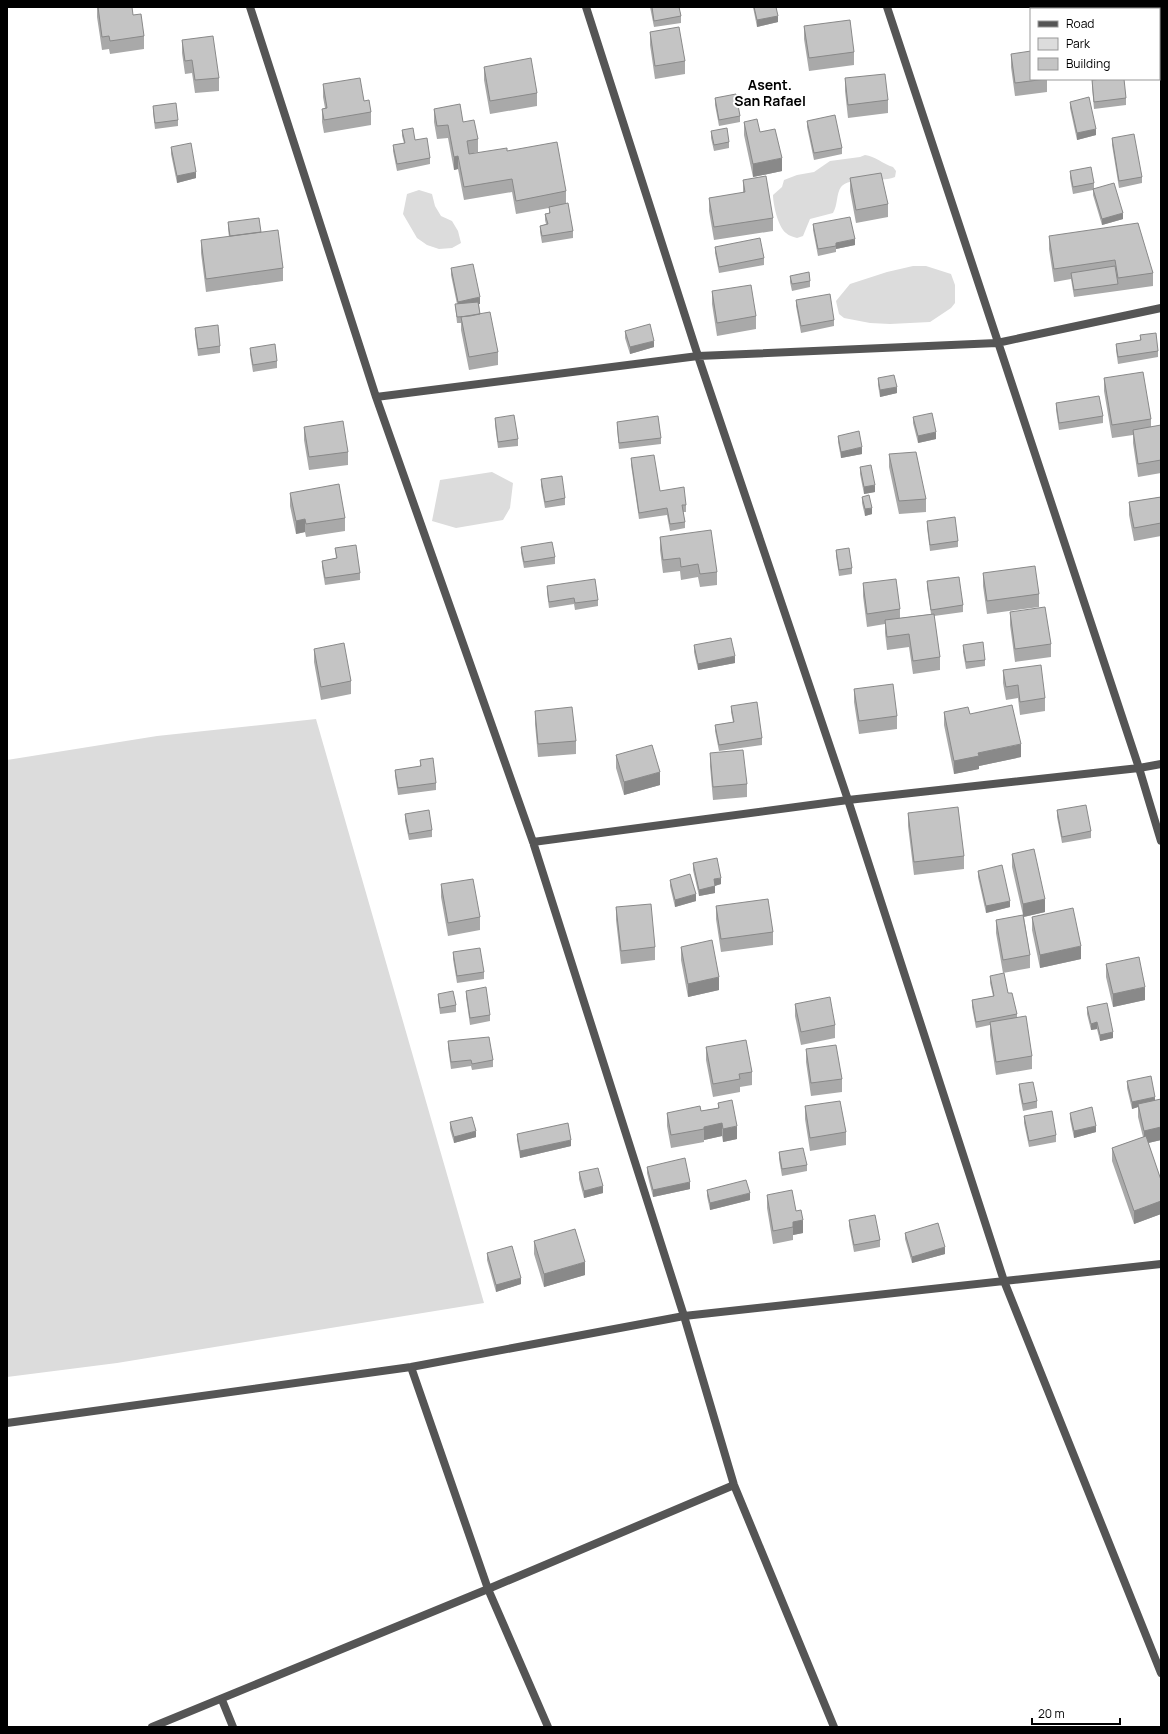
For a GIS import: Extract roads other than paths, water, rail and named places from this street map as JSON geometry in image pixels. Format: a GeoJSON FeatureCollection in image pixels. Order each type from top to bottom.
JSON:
{"type":"FeatureCollection","features":[{"type":"Feature","properties":{"kind":"street"},"geometry":{"type":"LineString","coordinates":[[250,7],[376,398],[533,842],[684,1316],[734,1485],[834,1727]]}},
{"type":"Feature","properties":{"kind":"street"},"geometry":{"type":"LineString","coordinates":[[586,7],[698,356],[848,800],[1004,1281],[1161,1673]]}},
{"type":"Feature","properties":{"kind":"street"},"geometry":{"type":"LineString","coordinates":[[887,7],[997,343],[1139,768],[1161,841]]}},
{"type":"Feature","properties":{"kind":"street"},"geometry":{"type":"LineString","coordinates":[[376,398],[698,356],[997,343],[1161,308]]}},
{"type":"Feature","properties":{"kind":"street"},"geometry":{"type":"LineString","coordinates":[[533,842],[848,800],[1139,768],[1161,764]]}},
{"type":"Feature","properties":{"kind":"street"},"geometry":{"type":"LineString","coordinates":[[7,1423],[411,1367],[684,1316],[1161,1264]]}},
{"type":"Feature","properties":{"kind":"street"},"geometry":{"type":"LineString","coordinates":[[411,1367],[488,1589],[548,1727]]}},
{"type":"Feature","properties":{"kind":"street"},"geometry":{"type":"LineString","coordinates":[[152,1727],[222,1700],[734,1485]]}},
{"type":"Feature","properties":{"kind":"street"},"geometry":{"type":"LineString","coordinates":[[222,1700],[233,1727]]}},
{"type":"Feature","properties":{"kind":"district","name":"Asent. San Rafael"},"geometry":{"type":"Point","coordinates":[770,92]}}]}
